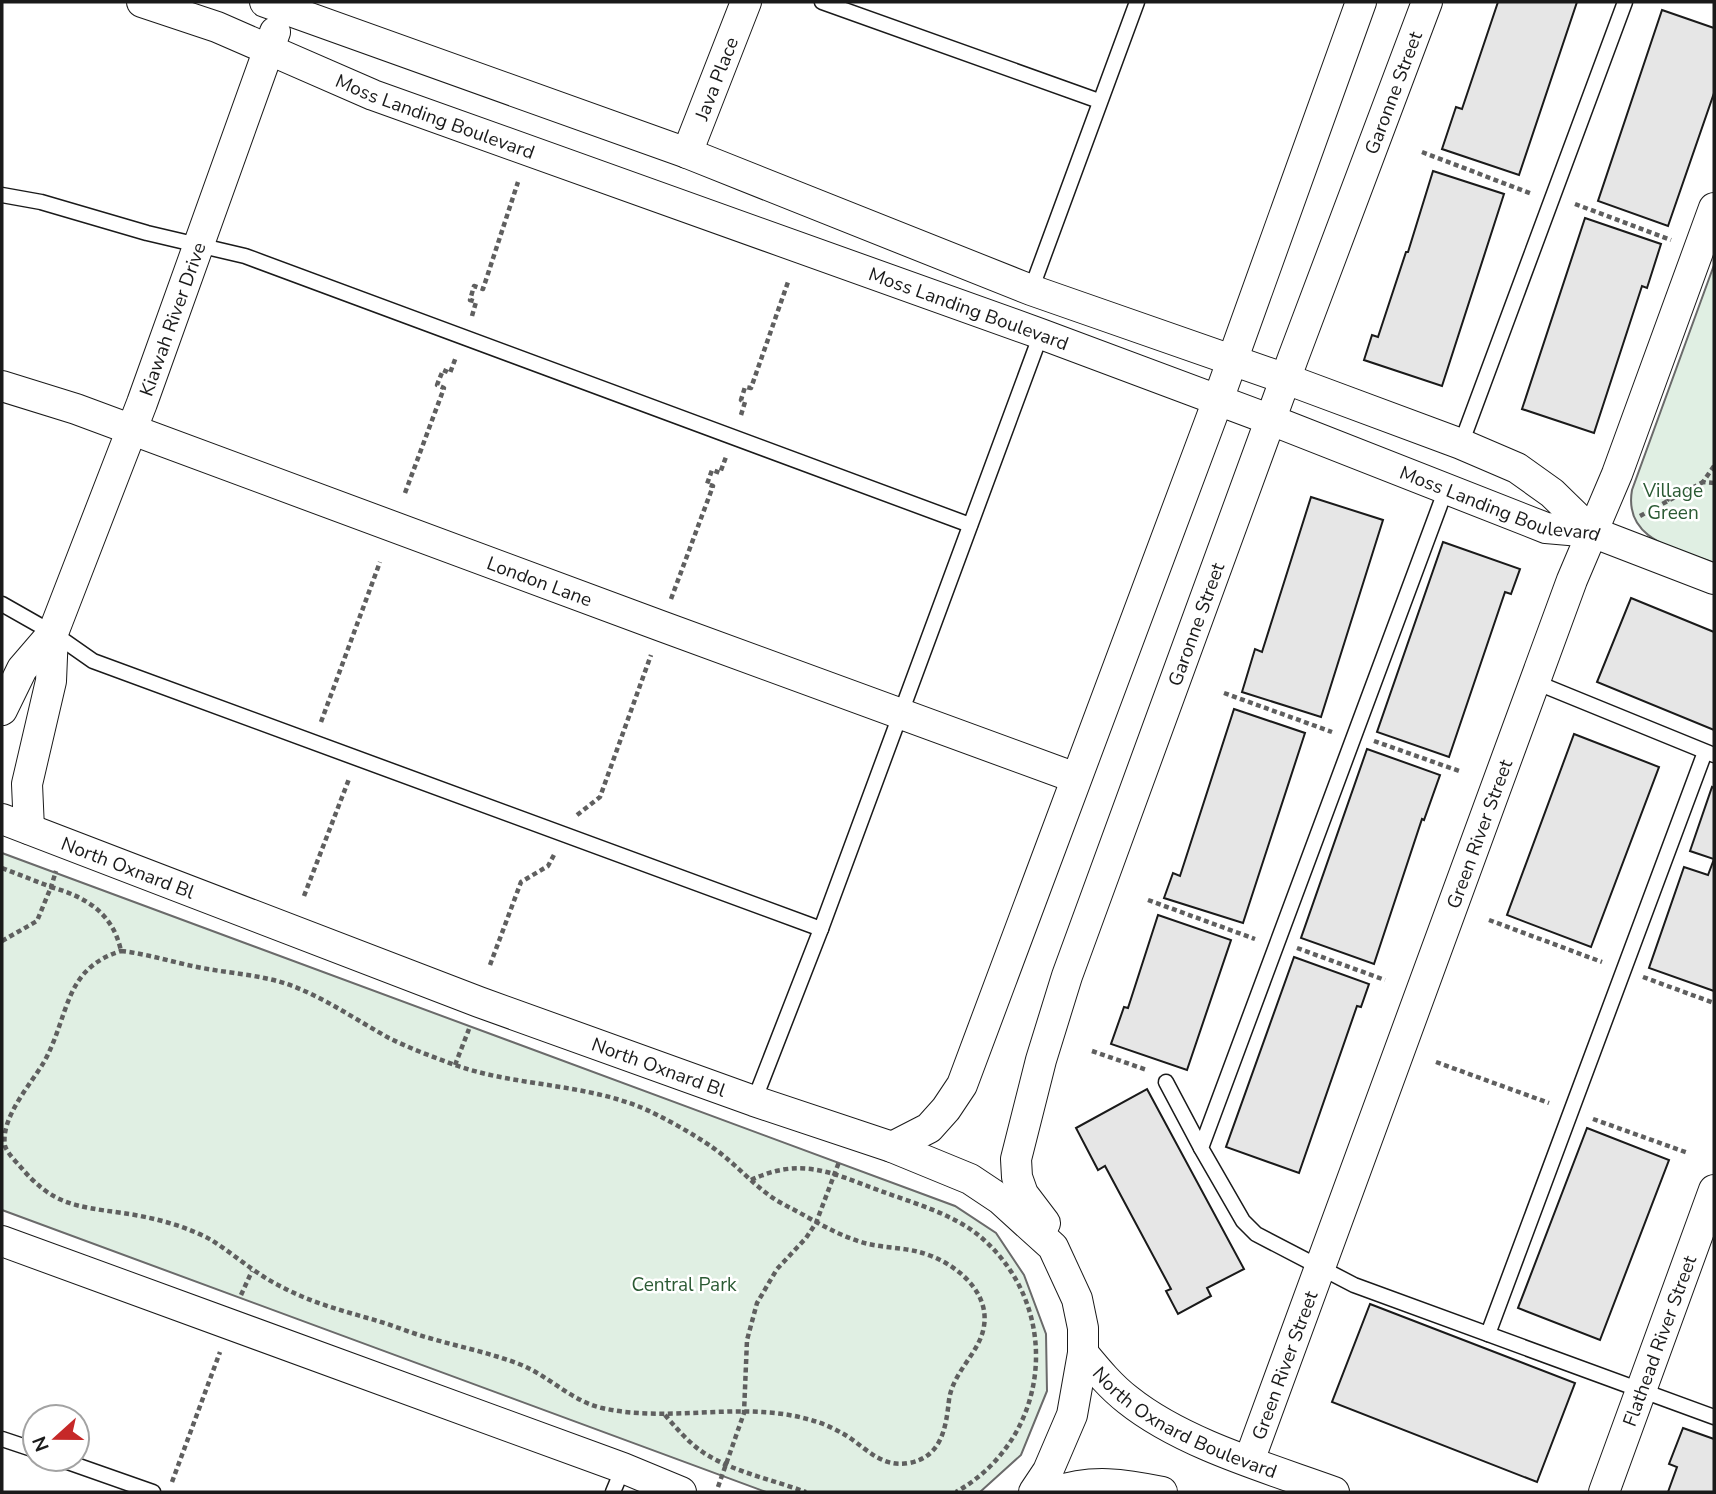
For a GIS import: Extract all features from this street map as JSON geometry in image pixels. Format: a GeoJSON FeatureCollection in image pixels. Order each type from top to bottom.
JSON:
{"type":"FeatureCollection","features":[{"type":"Feature","properties":{"kind":"street","name":"Moss Landing Boulevard"},"geometry":{"type":"LineString","coordinates":[[142,2],[217,27],[386,100],[1041,334],[1271,420],[1546,528],[1592,532]]}},
{"type":"Feature","properties":{"kind":"street","name":"Java Place"},"geometry":{"type":"LineString","coordinates":[[687,153],[746,2]]}},
{"type":"Feature","properties":{"kind":"street"},"geometry":{"type":"LineString","coordinates":[[892,1147],[929,1128],[962,1085],[1218,400],[1361,2]]}},
{"type":"Feature","properties":{"kind":"street","name":"Garonne Street"},"geometry":{"type":"LineString","coordinates":[[1053,1247],[1045,1224],[1023,1194],[1017,1177],[1016,1159],[1027,1111],[1067,976],[1427,2]]}},
{"type":"Feature","properties":{"kind":"street","name":"Moss Landing Boulevard"},"geometry":{"type":"LineString","coordinates":[[278,4],[687,153],[1031,289],[1461,444],[1517,468],[1552,493],[1592,532]]}},
{"type":"Feature","properties":{"kind":"street","name":"Kiawah River Drive"},"geometry":{"type":"LineString","coordinates":[[2,709],[22,670],[53,633],[200,246],[269,51],[278,4]]}},
{"type":"Feature","properties":{"kind":"street","name":"Green River Street"},"geometry":{"type":"LineString","coordinates":[[1249,1461],[1535,682],[1617,474],[1714,208]]}},
{"type":"Feature","properties":{"kind":"street","name":"London Lane"},"geometry":{"type":"LineString","coordinates":[[2,386],[76,409],[1076,778]]}},
{"type":"Feature","properties":{"kind":"street"},"geometry":{"type":"LineString","coordinates":[[1592,532],[1714,579]]}},
{"type":"Feature","properties":{"kind":"street","name":"Kiawah River Drive"},"geometry":{"type":"LineString","coordinates":[[15,824],[51,681],[53,633]]}},
{"type":"Feature","properties":{"kind":"street","name":"North Oxnard Bl"},"geometry":{"type":"LineString","coordinates":[[15,824],[479,1002],[754,1101],[892,1147],[970,1180],[1000,1199],[1053,1247],[1077,1299],[1083,1328],[1083,1353],[1072,1415],[1048,1471],[1034,1492]]}},
{"type":"Feature","properties":{"kind":"street","name":"Flathead River Street"},"geometry":{"type":"LineString","coordinates":[[1604,1492],[1714,1190]]}},
{"type":"Feature","properties":{"kind":"street"},"geometry":{"type":"LineString","coordinates":[[2,1241],[618,1480],[681,1492]]}},
{"type":"Feature","properties":{"kind":"street","name":"North Oxnard Boulevard"},"geometry":{"type":"LineString","coordinates":[[1083,1353],[1127,1399],[1153,1418],[1249,1461],[1334,1492]]}},
{"type":"Feature","properties":{"kind":"street"},"geometry":{"type":"LineString","coordinates":[[1055,1492],[1099,1482],[1162,1492]]}},
{"type":"Feature","properties":{"kind":"lane"},"geometry":{"type":"LineString","coordinates":[[822,2],[1099,101]]}},
{"type":"Feature","properties":{"kind":"lane"},"geometry":{"type":"LineString","coordinates":[[1031,289],[1137,2]]}},
{"type":"Feature","properties":{"kind":"lane"},"geometry":{"type":"LineString","coordinates":[[1461,444],[1625,2]]}},
{"type":"Feature","properties":{"kind":"lane"},"geometry":{"type":"LineString","coordinates":[[2,195],[41,202],[244,256],[970,525]]}},
{"type":"Feature","properties":{"kind":"lane"},"geometry":{"type":"LineString","coordinates":[[754,1101],[821,929],[1041,334]]}},
{"type":"Feature","properties":{"kind":"lane"},"geometry":{"type":"LineString","coordinates":[[1201,1148],[1446,489]]}},
{"type":"Feature","properties":{"kind":"lane"},"geometry":{"type":"LineString","coordinates":[[2,604],[53,633],[93,661],[821,929]]}},
{"type":"Feature","properties":{"kind":"lane"},"geometry":{"type":"LineString","coordinates":[[1488,1334],[1709,753],[1535,682]]}},
{"type":"Feature","properties":{"kind":"lane"},"geometry":{"type":"LineString","coordinates":[[1166,1082],[1243,1221],[1256,1234],[1354,1285],[1714,1417]]}},
{"type":"Feature","properties":{"kind":"lane"},"geometry":{"type":"LineString","coordinates":[[2,1438],[21,1445]]}},
{"type":"Feature","properties":{"kind":"lane"},"geometry":{"type":"LineString","coordinates":[[91,1470],[153,1492]]}},
{"type":"Feature","properties":{"kind":"path"},"geometry":{"type":"LineString","coordinates":[[1422,152],[1536,195]]}},
{"type":"Feature","properties":{"kind":"path"},"geometry":{"type":"LineString","coordinates":[[469,323],[476,302],[470,300],[474,286],[483,289],[518,182]]}},
{"type":"Feature","properties":{"kind":"path"},"geometry":{"type":"LineString","coordinates":[[1564,200],[1676,242]]}},
{"type":"Feature","properties":{"kind":"path"},"geometry":{"type":"LineString","coordinates":[[738,423],[746,402],[741,400],[745,387],[751,388],[788,282]]}},
{"type":"Feature","properties":{"kind":"path"},"geometry":{"type":"LineString","coordinates":[[405,493],[444,388],[437,385],[443,370],[450,373],[458,352]]}},
{"type":"Feature","properties":{"kind":"path"},"geometry":{"type":"LineString","coordinates":[[670,602],[713,486],[707,484],[712,470],[720,473],[728,451]]}},
{"type":"Feature","properties":{"kind":"path"},"geometry":{"type":"LineString","coordinates":[[1633,520],[1703,482],[1714,466]]}},
{"type":"Feature","properties":{"kind":"path"},"geometry":{"type":"LineString","coordinates":[[1634,481],[1671,500]]}},
{"type":"Feature","properties":{"kind":"path"},"geometry":{"type":"LineString","coordinates":[[1703,482],[1714,483]]}},
{"type":"Feature","properties":{"kind":"path"},"geometry":{"type":"LineString","coordinates":[[314,743],[380,562]]}},
{"type":"Feature","properties":{"kind":"path"},"geometry":{"type":"LineString","coordinates":[[572,821],[600,797],[652,652]]}},
{"type":"Feature","properties":{"kind":"path"},"geometry":{"type":"LineString","coordinates":[[1224,692],[1339,735]]}},
{"type":"Feature","properties":{"kind":"path"},"geometry":{"type":"LineString","coordinates":[[1368,739],[1462,772]]}},
{"type":"Feature","properties":{"kind":"path"},"geometry":{"type":"LineString","coordinates":[[304,896],[356,758]]}},
{"type":"Feature","properties":{"kind":"path"},"geometry":{"type":"LineString","coordinates":[[490,965],[521,882],[548,866],[558,850]]}},
{"type":"Feature","properties":{"kind":"path"},"geometry":{"type":"LineString","coordinates":[[2,941],[37,921],[59,860]]}},
{"type":"Feature","properties":{"kind":"path"},"geometry":{"type":"LineString","coordinates":[[2,868],[76,894],[97,907],[113,930],[121,951]]}},
{"type":"Feature","properties":{"kind":"path"},"geometry":{"type":"LineString","coordinates":[[1147,900],[1259,941]]}},
{"type":"Feature","properties":{"kind":"path"},"geometry":{"type":"LineString","coordinates":[[1293,947],[1385,980]]}},
{"type":"Feature","properties":{"kind":"path"},"geometry":{"type":"LineString","coordinates":[[121,951],[269,978],[301,989],[395,1041],[455,1065],[487,1075],[580,1090],[641,1107],[711,1146],[774,1199],[816,1223],[865,1244],[915,1250],[956,1269],[977,1291],[984,1310],[985,1329],[953,1382],[948,1420],[941,1443],[926,1458],[911,1463],[890,1464],[871,1455],[844,1434],[814,1421],[787,1415],[689,1411],[665,1414],[619,1412],[591,1406],[528,1367],[322,1305],[284,1289],[197,1234],[157,1220],[72,1205],[54,1197],[32,1180],[4,1149],[11,1112],[43,1064],[66,1012],[74,986],[85,969],[103,957],[121,951]]}},
{"type":"Feature","properties":{"kind":"path"},"geometry":{"type":"LineString","coordinates":[[455,1065],[469,1028]]}},
{"type":"Feature","properties":{"kind":"path"},"geometry":{"type":"LineString","coordinates":[[1092,1051],[1159,1074],[1166,1082]]}},
{"type":"Feature","properties":{"kind":"path"},"geometry":{"type":"LineString","coordinates":[[718,1487],[744,1413],[747,1340],[757,1303],[777,1269],[816,1223],[840,1161]]}},
{"type":"Feature","properties":{"kind":"path"},"geometry":{"type":"LineString","coordinates":[[750,1181],[770,1171],[801,1167],[835,1173],[961,1224],[982,1238],[1000,1257],[1017,1282],[1035,1331],[1037,1360],[1034,1385],[1017,1432],[1003,1453],[986,1471],[956,1492]]}},
{"type":"Feature","properties":{"kind":"path"},"geometry":{"type":"LineString","coordinates":[[236,1306],[252,1271]]}},
{"type":"Feature","properties":{"kind":"path"},"geometry":{"type":"LineString","coordinates":[[176,1472],[221,1349]]}},
{"type":"Feature","properties":{"kind":"path"},"geometry":{"type":"LineString","coordinates":[[665,1414],[679,1432],[704,1452],[726,1464],[806,1492]]}},
{"type":"Feature","properties":{"kind":"green space","name":"Village Green"},"geometry":{"type":"Polygon","coordinates":[[[1714,265],[1714,563],[1670,547],[1644,532],[1631,507],[1632,490],[1714,265]]]}},
{"type":"Feature","properties":{"kind":"green space","name":"Central Park"},"geometry":{"type":"Polygon","coordinates":[[[2,853],[955,1206],[996,1233],[1024,1275],[1046,1334],[1047,1391],[1021,1455],[980,1492],[766,1492],[2,1210],[2,853]]]}},
{"type":"Feature","properties":{"kind":"building"},"geometry":{"type":"Polygon","coordinates":[[[1498,2],[1577,2],[1519,175],[1442,149],[1456,107],[1462,109],[1498,2]]]}},
{"type":"Feature","properties":{"kind":"building"},"geometry":{"type":"Polygon","coordinates":[[[1662,10],[1714,28],[1714,93],[1668,226],[1598,201],[1662,10]]]}},
{"type":"Feature","properties":{"kind":"building"},"geometry":{"type":"Polygon","coordinates":[[[1433,171],[1504,194],[1442,386],[1364,360],[1372,335],[1378,337],[1433,171]]]}},
{"type":"Feature","properties":{"kind":"building"},"geometry":{"type":"Polygon","coordinates":[[[1585,218],[1661,244],[1647,288],[1642,286],[1594,433],[1522,409],[1585,218]]]}},
{"type":"Feature","properties":{"kind":"building"},"geometry":{"type":"Polygon","coordinates":[[[1311,497],[1383,520],[1321,717],[1242,692],[1255,649],[1262,652],[1311,497]]]}},
{"type":"Feature","properties":{"kind":"building"},"geometry":{"type":"Polygon","coordinates":[[[1443,542],[1520,569],[1511,594],[1505,592],[1449,757],[1377,732],[1443,542]]]}},
{"type":"Feature","properties":{"kind":"building"},"geometry":{"type":"Polygon","coordinates":[[[1631,598],[1714,632],[1714,730],[1597,682],[1631,598]]]}},
{"type":"Feature","properties":{"kind":"building"},"geometry":{"type":"Polygon","coordinates":[[[1234,709],[1305,733],[1243,923],[1164,898],[1173,873],[1180,876],[1234,709]]]}},
{"type":"Feature","properties":{"kind":"building"},"geometry":{"type":"Polygon","coordinates":[[[1574,734],[1659,767],[1591,947],[1507,915],[1574,734]]]}},
{"type":"Feature","properties":{"kind":"building"},"geometry":{"type":"Polygon","coordinates":[[[1367,749],[1440,775],[1424,820],[1422,819],[1374,964],[1301,938],[1367,749]]]}},
{"type":"Feature","properties":{"kind":"building"},"geometry":{"type":"Polygon","coordinates":[[[1712,787],[1714,788],[1714,859],[1690,851],[1712,787]]]}},
{"type":"Feature","properties":{"kind":"building"},"geometry":{"type":"Polygon","coordinates":[[[1714,859],[1714,991],[1649,968],[1684,867],[1708,875],[1714,859]]]}},
{"type":"Feature","properties":{"kind":"building"},"geometry":{"type":"Polygon","coordinates":[[[1158,915],[1231,940],[1187,1070],[1111,1044],[1124,1007],[1128,1008],[1158,915]]]}},
{"type":"Feature","properties":{"kind":"building"},"geometry":{"type":"Polygon","coordinates":[[[1294,957],[1369,984],[1361,1007],[1357,1006],[1299,1173],[1226,1147],[1294,957]]]}},
{"type":"Feature","properties":{"kind":"building"},"geometry":{"type":"Polygon","coordinates":[[[1147,1089],[1244,1269],[1207,1288],[1211,1296],[1178,1314],[1166,1291],[1171,1289],[1105,1166],[1098,1170],[1076,1128],[1147,1089]]]}},
{"type":"Feature","properties":{"kind":"building"},"geometry":{"type":"Polygon","coordinates":[[[1587,1128],[1669,1160],[1600,1340],[1518,1308],[1587,1128]]]}},
{"type":"Feature","properties":{"kind":"building"},"geometry":{"type":"Polygon","coordinates":[[[1370,1304],[1575,1383],[1537,1482],[1332,1402],[1370,1304]]]}},
{"type":"Feature","properties":{"kind":"building"},"geometry":{"type":"Polygon","coordinates":[[[1683,1428],[1714,1439],[1714,1492],[1668,1492],[1677,1467],[1669,1464],[1683,1428]]]}}]}
